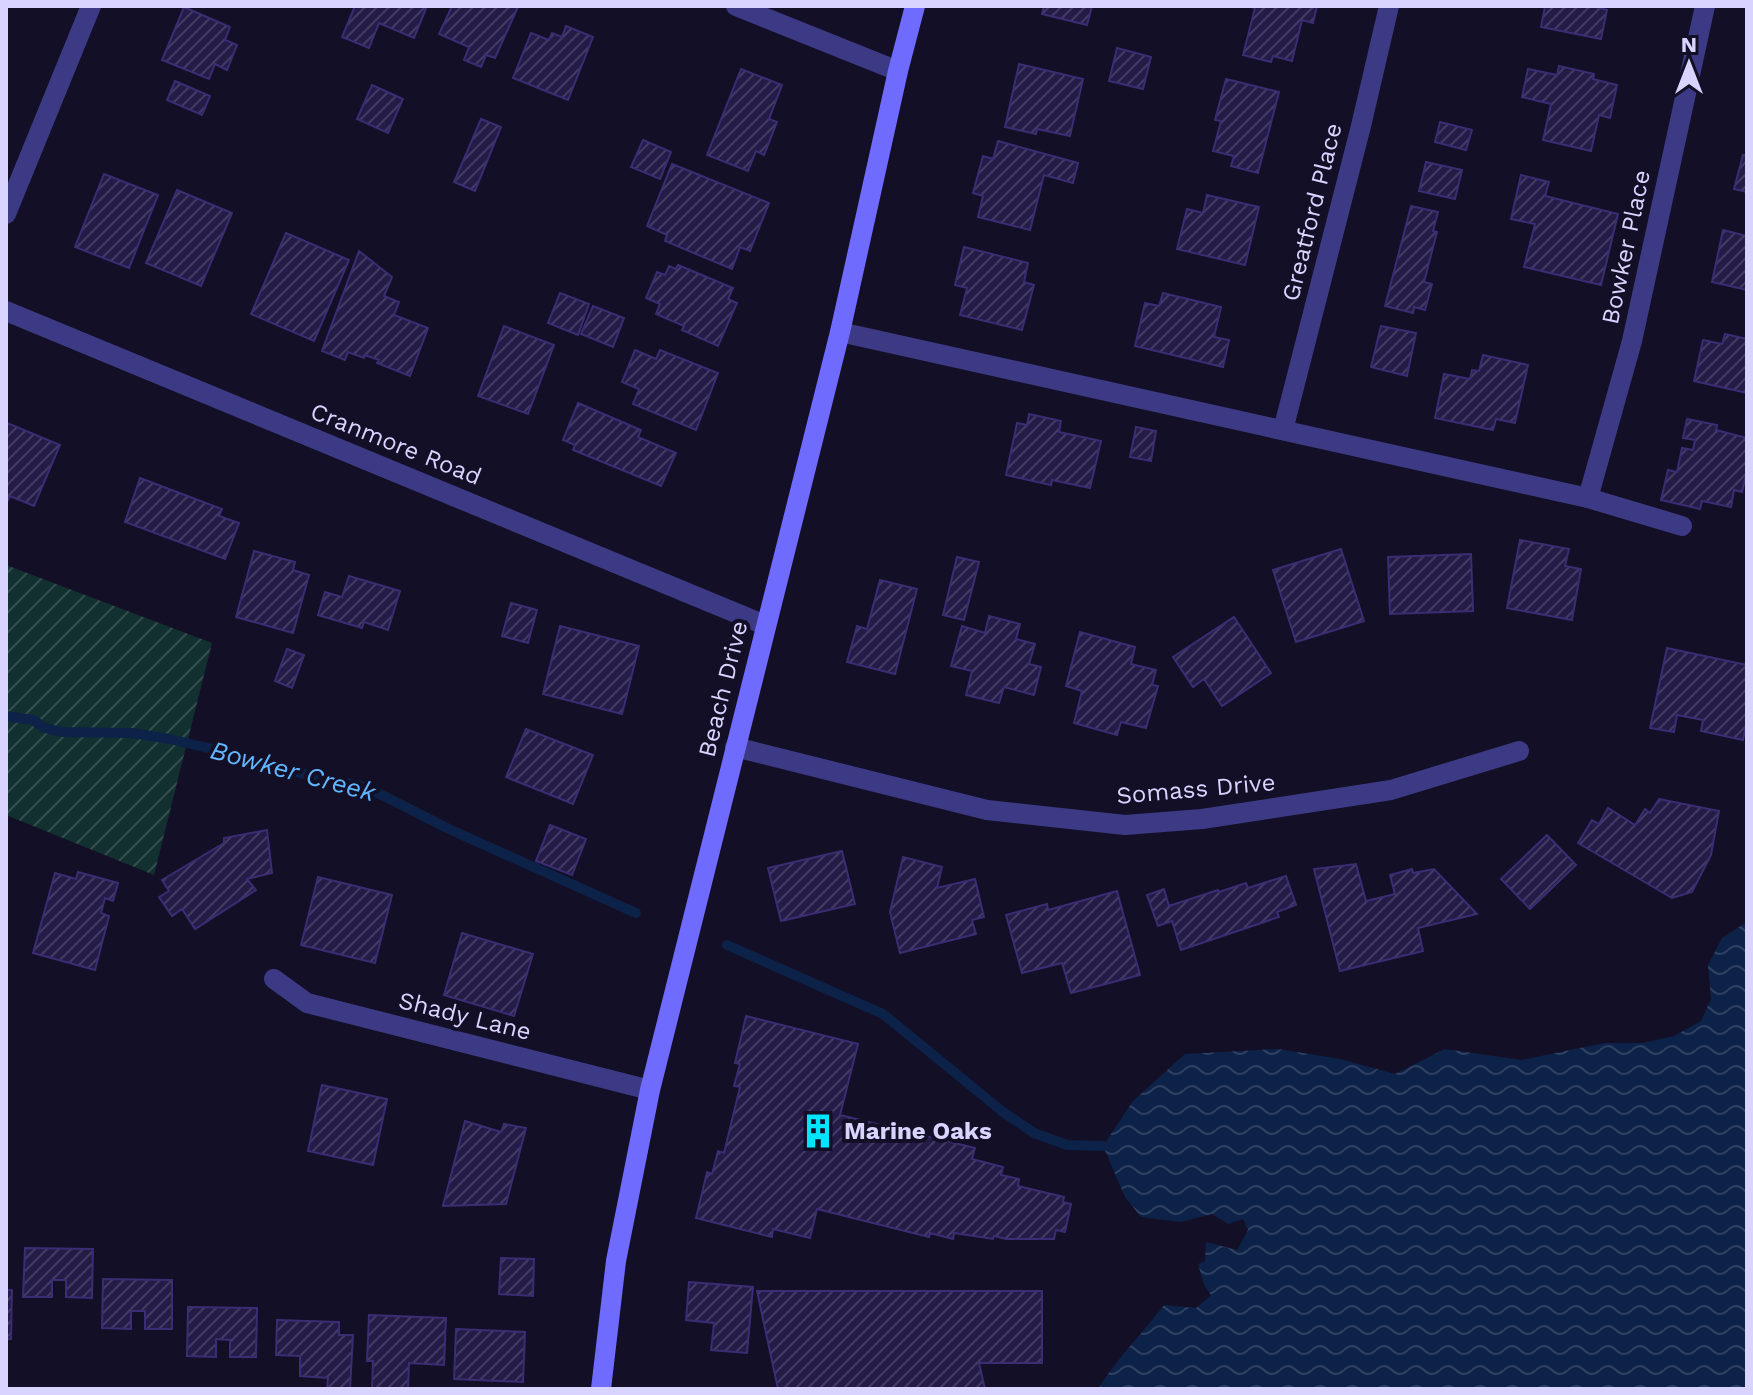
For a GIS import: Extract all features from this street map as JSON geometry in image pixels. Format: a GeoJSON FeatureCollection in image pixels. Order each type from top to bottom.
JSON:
{"type":"FeatureCollection","features":[{"type":"Feature","properties":{"kind":"main road","name":"Beach Drive"},"geometry":{"type":"LineString","coordinates":[[601,1389],[616,1261],[650,1090],[840,332],[915,6]]}},
{"type":"Feature","properties":{"kind":"street"},"geometry":{"type":"LineString","coordinates":[[6,214],[91,6]]}},
{"type":"Feature","properties":{"kind":"street"},"geometry":{"type":"LineString","coordinates":[[736,6],[898,71]]}},
{"type":"Feature","properties":{"kind":"street","name":"Greatford Place"},"geometry":{"type":"LineString","coordinates":[[1283,430],[1358,141],[1389,6]]}},
{"type":"Feature","properties":{"kind":"street","name":"Bowker Place"},"geometry":{"type":"LineString","coordinates":[[1588,498],[1632,341],[1705,6]]}},
{"type":"Feature","properties":{"kind":"street","name":"Cranmore Road"},"geometry":{"type":"LineString","coordinates":[[6,311],[765,625]]}},
{"type":"Feature","properties":{"kind":"street"},"geometry":{"type":"LineString","coordinates":[[840,332],[1588,498],[1682,526]]}},
{"type":"Feature","properties":{"kind":"street","name":"Somass Drive"},"geometry":{"type":"LineString","coordinates":[[735,747],[987,810],[1125,825],[1202,819],[1391,790],[1519,751]]}},
{"type":"Feature","properties":{"kind":"street","name":"Shady Lane"},"geometry":{"type":"LineString","coordinates":[[274,979],[307,1003],[650,1090]]}},
{"type":"Feature","properties":{"kind":"green space"},"geometry":{"type":"Polygon","coordinates":[[[6,565],[212,643],[154,875],[6,815],[6,565]]]}},
{"type":"Feature","properties":{"kind":"water"},"geometry":{"type":"Polygon","coordinates":[[[1747,922],[1747,1389],[1098,1389],[1164,1305],[1196,1308],[1211,1295],[1204,1285],[1198,1264],[1205,1261],[1206,1242],[1237,1250],[1248,1230],[1243,1219],[1228,1224],[1212,1214],[1181,1222],[1141,1217],[1125,1197],[1103,1146],[1133,1101],[1185,1054],[1278,1049],[1340,1059],[1395,1074],[1445,1049],[1522,1060],[1604,1043],[1643,1043],[1674,1036],[1701,1021],[1711,999],[1708,965],[1722,938],[1747,922]]]}},
{"type":"Feature","properties":{"kind":"building"},"geometry":{"type":"Polygon","coordinates":[[[355,6],[427,6],[414,38],[379,23],[369,48],[342,37],[355,6]]]}},
{"type":"Feature","properties":{"kind":"building"},"geometry":{"type":"Polygon","coordinates":[[[452,6],[518,7],[495,58],[486,55],[481,67],[464,60],[469,47],[439,34],[452,6]]]}},
{"type":"Feature","properties":{"kind":"building"},"geometry":{"type":"Polygon","coordinates":[[[1044,6],[1092,6],[1087,25],[1042,14],[1044,6]]]}},
{"type":"Feature","properties":{"kind":"building"},"geometry":{"type":"Polygon","coordinates":[[[1248,6],[1317,6],[1313,23],[1302,20],[1292,61],[1273,56],[1271,62],[1243,55],[1255,8],[1248,6]]]}},
{"type":"Feature","properties":{"kind":"building"},"geometry":{"type":"Polygon","coordinates":[[[1545,6],[1592,6],[1607,10],[1601,39],[1541,27],[1545,6]]]}},
{"type":"Feature","properties":{"kind":"building"},"geometry":{"type":"Polygon","coordinates":[[[184,7],[230,27],[225,40],[237,45],[227,70],[215,64],[209,79],[162,60],[184,7]]]}},
{"type":"Feature","properties":{"kind":"building"},"geometry":{"type":"Polygon","coordinates":[[[566,26],[593,37],[568,100],[513,78],[531,33],[549,40],[552,33],[562,37],[566,26]]]}},
{"type":"Feature","properties":{"kind":"building"},"geometry":{"type":"Polygon","coordinates":[[[1117,48],[1151,57],[1143,89],[1109,81],[1117,48]]]}},
{"type":"Feature","properties":{"kind":"building"},"geometry":{"type":"Polygon","coordinates":[[[1019,64],[1083,79],[1070,136],[1037,129],[1036,134],[1005,127],[1019,64]]]}},
{"type":"Feature","properties":{"kind":"building"},"geometry":{"type":"Polygon","coordinates":[[[1559,66],[1594,74],[1593,79],[1617,85],[1610,118],[1599,115],[1591,151],[1543,140],[1551,104],[1522,97],[1528,69],[1557,75],[1559,66]]]}},
{"type":"Feature","properties":{"kind":"building"},"geometry":{"type":"Polygon","coordinates":[[[741,69],[782,85],[769,119],[777,122],[764,155],[756,151],[748,171],[707,155],[741,69]]]}},
{"type":"Feature","properties":{"kind":"building"},"geometry":{"type":"Polygon","coordinates":[[[1226,79],[1279,92],[1258,173],[1231,166],[1234,156],[1213,151],[1221,121],[1215,120],[1226,79]]]}},
{"type":"Feature","properties":{"kind":"building"},"geometry":{"type":"Polygon","coordinates":[[[175,81],[210,96],[202,115],[167,100],[175,81]]]}},
{"type":"Feature","properties":{"kind":"building"},"geometry":{"type":"Polygon","coordinates":[[[372,85],[403,99],[388,133],[357,119],[372,85]]]}},
{"type":"Feature","properties":{"kind":"building"},"geometry":{"type":"Polygon","coordinates":[[[481,119],[501,127],[475,191],[454,182],[481,119]]]}},
{"type":"Feature","properties":{"kind":"building"},"geometry":{"type":"Polygon","coordinates":[[[1440,122],[1472,130],[1466,150],[1435,142],[1440,122]]]}},
{"type":"Feature","properties":{"kind":"building"},"geometry":{"type":"Polygon","coordinates":[[[643,140],[671,152],[660,179],[631,167],[643,140]]]}},
{"type":"Feature","properties":{"kind":"building"},"geometry":{"type":"Polygon","coordinates":[[[998,141],[1078,163],[1073,183],[1044,175],[1030,230],[978,217],[983,196],[973,193],[983,156],[993,159],[998,141]]]}},
{"type":"Feature","properties":{"kind":"building"},"geometry":{"type":"Polygon","coordinates":[[[1743,155],[1747,156],[1747,192],[1734,189],[1743,155]]]}},
{"type":"Feature","properties":{"kind":"building"},"geometry":{"type":"Polygon","coordinates":[[[1426,162],[1462,170],[1455,199],[1419,191],[1426,162]]]}},
{"type":"Feature","properties":{"kind":"building"},"geometry":{"type":"Polygon","coordinates":[[[672,164],[769,203],[750,251],[740,247],[732,269],[665,241],[667,235],[647,226],[672,164]]]}},
{"type":"Feature","properties":{"kind":"building"},"geometry":{"type":"Polygon","coordinates":[[[104,174],[158,195],[129,268],[75,247],[104,174]]]}},
{"type":"Feature","properties":{"kind":"building"},"geometry":{"type":"Polygon","coordinates":[[[1521,175],[1549,182],[1545,196],[1618,214],[1601,285],[1524,267],[1535,224],[1511,219],[1521,175]]]}},
{"type":"Feature","properties":{"kind":"building"},"geometry":{"type":"Polygon","coordinates":[[[177,190],[232,213],[201,286],[146,263],[177,190]]]}},
{"type":"Feature","properties":{"kind":"building"},"geometry":{"type":"Polygon","coordinates":[[[1207,195],[1259,207],[1245,265],[1177,249],[1187,209],[1203,213],[1207,195]]]}},
{"type":"Feature","properties":{"kind":"building"},"geometry":{"type":"Polygon","coordinates":[[[1411,206],[1438,212],[1433,231],[1437,232],[1424,282],[1432,284],[1425,310],[1414,307],[1413,313],[1385,306],[1411,206]]]}},
{"type":"Feature","properties":{"kind":"building"},"geometry":{"type":"Polygon","coordinates":[[[1723,230],[1747,236],[1747,290],[1712,282],[1723,230]]]}},
{"type":"Feature","properties":{"kind":"building"},"geometry":{"type":"Polygon","coordinates":[[[286,233],[349,260],[314,341],[251,314],[286,233]]]}},
{"type":"Feature","properties":{"kind":"building"},"geometry":{"type":"Polygon","coordinates":[[[964,247],[1028,263],[1024,282],[1034,285],[1022,330],[960,315],[967,288],[955,285],[964,247]]]}},
{"type":"Feature","properties":{"kind":"building"},"geometry":{"type":"Polygon","coordinates":[[[359,251],[392,277],[384,296],[399,302],[394,315],[428,328],[410,376],[365,355],[364,358],[348,352],[345,360],[322,351],[359,251]]]}},
{"type":"Feature","properties":{"kind":"building"},"geometry":{"type":"Polygon","coordinates":[[[678,265],[733,288],[728,299],[737,303],[718,346],[656,314],[660,304],[646,298],[657,272],[665,275],[669,266],[676,269],[678,265]]]}},
{"type":"Feature","properties":{"kind":"building"},"geometry":{"type":"Polygon","coordinates":[[[560,293],[589,304],[578,335],[548,323],[560,293]]]}},
{"type":"Feature","properties":{"kind":"building"},"geometry":{"type":"Polygon","coordinates":[[[1163,293],[1221,307],[1214,337],[1229,340],[1223,367],[1135,346],[1145,303],[1159,306],[1163,293]]]}},
{"type":"Feature","properties":{"kind":"building"},"geometry":{"type":"Polygon","coordinates":[[[593,306],[624,318],[613,347],[581,334],[593,306]]]}},
{"type":"Feature","properties":{"kind":"building"},"geometry":{"type":"Polygon","coordinates":[[[504,326],[554,345],[528,414],[478,396],[504,326]]]}},
{"type":"Feature","properties":{"kind":"building"},"geometry":{"type":"Polygon","coordinates":[[[1381,326],[1416,333],[1407,376],[1371,367],[1381,326]]]}},
{"type":"Feature","properties":{"kind":"building"},"geometry":{"type":"Polygon","coordinates":[[[1725,334],[1747,339],[1747,393],[1694,381],[1703,340],[1722,344],[1725,334]]]}},
{"type":"Feature","properties":{"kind":"building"},"geometry":{"type":"Polygon","coordinates":[[[635,350],[656,359],[660,350],[718,373],[696,430],[633,404],[639,389],[622,382],[635,350]]]}},
{"type":"Feature","properties":{"kind":"building"},"geometry":{"type":"Polygon","coordinates":[[[1483,355],[1528,365],[1515,423],[1496,419],[1493,430],[1435,418],[1444,374],[1470,379],[1472,370],[1479,371],[1483,355]]]}},
{"type":"Feature","properties":{"kind":"building"},"geometry":{"type":"Polygon","coordinates":[[[578,403],[641,430],[638,437],[676,453],[661,486],[573,450],[575,445],[563,440],[578,403]]]}},
{"type":"Feature","properties":{"kind":"building"},"geometry":{"type":"Polygon","coordinates":[[[1029,414],[1061,421],[1059,432],[1101,441],[1090,488],[1052,480],[1051,485],[1006,475],[1017,423],[1027,425],[1029,414]]]}},
{"type":"Feature","properties":{"kind":"building"},"geometry":{"type":"Polygon","coordinates":[[[1687,419],[1717,425],[1716,430],[1747,438],[1747,471],[1742,492],[1734,490],[1731,507],[1702,501],[1700,509],[1661,500],[1668,470],[1677,472],[1682,448],[1693,450],[1695,440],[1683,438],[1687,419]]]}},
{"type":"Feature","properties":{"kind":"building"},"geometry":{"type":"Polygon","coordinates":[[[7,423],[60,445],[34,506],[10,496],[6,504],[7,423]]]}},
{"type":"Feature","properties":{"kind":"building"},"geometry":{"type":"Polygon","coordinates":[[[1136,427],[1156,431],[1151,461],[1130,457],[1136,427]]]}},
{"type":"Feature","properties":{"kind":"building"},"geometry":{"type":"Polygon","coordinates":[[[140,478],[222,509],[219,516],[239,523],[225,559],[125,522],[140,478]]]}},
{"type":"Feature","properties":{"kind":"building"},"geometry":{"type":"Polygon","coordinates":[[[1520,540],[1569,549],[1565,566],[1581,569],[1572,620],[1507,608],[1520,540]]]}},
{"type":"Feature","properties":{"kind":"building"},"geometry":{"type":"Polygon","coordinates":[[[1341,549],[1364,621],[1296,642],[1273,570],[1341,549]]]}},
{"type":"Feature","properties":{"kind":"building"},"geometry":{"type":"Polygon","coordinates":[[[254,551],[295,562],[293,570],[309,575],[293,633],[236,617],[254,551]]]}},
{"type":"Feature","properties":{"kind":"building"},"geometry":{"type":"Polygon","coordinates":[[[1471,554],[1473,611],[1390,614],[1388,557],[1471,554]]]}},
{"type":"Feature","properties":{"kind":"building"},"geometry":{"type":"Polygon","coordinates":[[[957,557],[979,562],[964,620],[943,615],[957,557]]]}},
{"type":"Feature","properties":{"kind":"building"},"geometry":{"type":"Polygon","coordinates":[[[349,576],[400,591],[388,630],[364,622],[362,628],[318,615],[325,592],[342,597],[349,576]]]}},
{"type":"Feature","properties":{"kind":"building"},"geometry":{"type":"Polygon","coordinates":[[[880,580],[917,589],[895,674],[847,662],[857,626],[867,629],[880,580]]]}},
{"type":"Feature","properties":{"kind":"building"},"geometry":{"type":"Polygon","coordinates":[[[511,603],[537,610],[528,643],[502,636],[511,603]]]}},
{"type":"Feature","properties":{"kind":"building"},"geometry":{"type":"Polygon","coordinates":[[[989,616],[1020,624],[1016,639],[1035,644],[1029,664],[1041,667],[1034,695],[1004,687],[999,703],[966,695],[972,671],[951,666],[962,626],[985,633],[989,616]]]}},
{"type":"Feature","properties":{"kind":"building"},"geometry":{"type":"Polygon","coordinates":[[[1234,617],[1271,673],[1222,706],[1204,679],[1193,687],[1173,657],[1234,617]]]}},
{"type":"Feature","properties":{"kind":"building"},"geometry":{"type":"Polygon","coordinates":[[[560,626],[639,646],[622,714],[543,694],[560,626]]]}},
{"type":"Feature","properties":{"kind":"building"},"geometry":{"type":"Polygon","coordinates":[[[1080,632],[1135,647],[1131,664],[1156,670],[1152,685],[1158,686],[1146,728],[1121,722],[1117,735],[1074,723],[1082,691],[1066,686],[1080,632]]]}},
{"type":"Feature","properties":{"kind":"building"},"geometry":{"type":"Polygon","coordinates":[[[1667,648],[1747,665],[1747,720],[1743,740],[1701,731],[1703,720],[1677,715],[1674,732],[1650,728],[1667,648]]]}},
{"type":"Feature","properties":{"kind":"building"},"geometry":{"type":"Polygon","coordinates":[[[287,649],[304,655],[292,688],[275,681],[287,649]]]}},
{"type":"Feature","properties":{"kind":"building"},"geometry":{"type":"Polygon","coordinates":[[[526,729],[593,755],[573,804],[506,777],[526,729]]]}},
{"type":"Feature","properties":{"kind":"building"},"geometry":{"type":"Polygon","coordinates":[[[1659,799],[1719,811],[1711,855],[1692,892],[1672,898],[1578,843],[1592,820],[1599,824],[1608,808],[1635,825],[1645,809],[1650,813],[1659,799]]]}},
{"type":"Feature","properties":{"kind":"building"},"geometry":{"type":"Polygon","coordinates":[[[550,825],[586,839],[572,875],[536,861],[550,825]]]}},
{"type":"Feature","properties":{"kind":"building"},"geometry":{"type":"Polygon","coordinates":[[[267,830],[272,873],[247,879],[256,890],[195,929],[182,909],[172,916],[159,897],[169,891],[162,880],[224,843],[224,838],[267,830]]]}},
{"type":"Feature","properties":{"kind":"building"},"geometry":{"type":"Polygon","coordinates":[[[1547,835],[1576,865],[1530,909],[1501,879],[1547,835]]]}},
{"type":"Feature","properties":{"kind":"building"},"geometry":{"type":"Polygon","coordinates":[[[842,851],[855,904],[781,921],[768,868],[842,851]]]}},
{"type":"Feature","properties":{"kind":"building"},"geometry":{"type":"Polygon","coordinates":[[[903,857],[942,867],[937,888],[975,879],[984,917],[972,920],[976,934],[900,953],[890,912],[903,857]]]}},
{"type":"Feature","properties":{"kind":"building"},"geometry":{"type":"Polygon","coordinates":[[[1356,864],[1366,901],[1395,894],[1390,875],[1412,869],[1413,873],[1434,869],[1477,914],[1418,928],[1423,951],[1340,971],[1314,869],[1356,864]]]}},
{"type":"Feature","properties":{"kind":"building"},"geometry":{"type":"Polygon","coordinates":[[[78,872],[118,883],[113,901],[105,898],[101,913],[109,916],[95,970],[33,953],[55,873],[76,879],[78,872]]]}},
{"type":"Feature","properties":{"kind":"building"},"geometry":{"type":"Polygon","coordinates":[[[1286,876],[1296,905],[1277,912],[1279,917],[1181,950],[1172,921],[1158,926],[1147,895],[1164,889],[1169,906],[1218,890],[1246,883],[1248,888],[1286,876]]]}},
{"type":"Feature","properties":{"kind":"building"},"geometry":{"type":"Polygon","coordinates":[[[318,877],[392,895],[375,963],[301,945],[318,877]]]}},
{"type":"Feature","properties":{"kind":"building"},"geometry":{"type":"Polygon","coordinates":[[[1117,891],[1140,975],[1071,993],[1062,963],[1022,973],[1006,915],[1047,904],[1048,910],[1117,891]]]}},
{"type":"Feature","properties":{"kind":"building"},"geometry":{"type":"Polygon","coordinates":[[[462,933],[533,954],[514,1016],[444,995],[462,933]]]}},
{"type":"Feature","properties":{"kind":"building","name":"Marine Oaks"},"geometry":{"type":"Polygon","coordinates":[[[746,1016],[858,1044],[840,1115],[975,1148],[972,1159],[1003,1167],[1001,1175],[1019,1179],[1018,1186],[1064,1197],[1063,1202],[1071,1204],[1065,1232],[1056,1230],[1054,1239],[994,1236],[993,1239],[954,1233],[953,1239],[930,1233],[929,1237],[817,1209],[810,1238],[773,1229],[772,1237],[696,1218],[707,1172],[712,1174],[718,1151],[724,1153],[740,1087],[734,1086],[740,1064],[735,1063],[746,1016]]]}},
{"type":"Feature","properties":{"kind":"building"},"geometry":{"type":"Polygon","coordinates":[[[322,1085],[387,1099],[373,1165],[308,1151],[322,1085]]]}},
{"type":"Feature","properties":{"kind":"building"},"geometry":{"type":"Polygon","coordinates":[[[465,1121],[501,1132],[504,1124],[526,1128],[506,1204],[443,1206],[465,1121]]]}},
{"type":"Feature","properties":{"kind":"building"},"geometry":{"type":"Polygon","coordinates":[[[25,1248],[93,1249],[92,1298],[66,1297],[66,1280],[52,1280],[52,1297],[23,1297],[25,1248]]]}},
{"type":"Feature","properties":{"kind":"building"},"geometry":{"type":"Polygon","coordinates":[[[501,1258],[534,1259],[533,1296],[499,1294],[501,1258]]]}},
{"type":"Feature","properties":{"kind":"building"},"geometry":{"type":"Polygon","coordinates":[[[103,1279],[172,1280],[172,1329],[145,1329],[145,1311],[131,1311],[131,1329],[102,1328],[103,1279]]]}},
{"type":"Feature","properties":{"kind":"building"},"geometry":{"type":"Polygon","coordinates":[[[689,1282],[753,1287],[747,1353],[711,1350],[714,1323],[686,1320],[689,1282]]]}},
{"type":"Feature","properties":{"kind":"building"},"geometry":{"type":"Polygon","coordinates":[[[6,1290],[12,1290],[11,1339],[6,1339],[6,1290]]]}},
{"type":"Feature","properties":{"kind":"building"},"geometry":{"type":"Polygon","coordinates":[[[757,1291],[1042,1291],[1042,1363],[979,1363],[985,1389],[778,1389],[757,1291]]]}},
{"type":"Feature","properties":{"kind":"building"},"geometry":{"type":"Polygon","coordinates":[[[188,1307],[257,1308],[256,1357],[230,1357],[230,1340],[216,1339],[216,1357],[187,1356],[188,1307]]]}},
{"type":"Feature","properties":{"kind":"building"},"geometry":{"type":"Polygon","coordinates":[[[369,1315],[446,1318],[444,1365],[409,1363],[408,1389],[372,1389],[373,1361],[367,1361],[369,1315]]]}},
{"type":"Feature","properties":{"kind":"building"},"geometry":{"type":"Polygon","coordinates":[[[277,1320],[339,1322],[339,1335],[353,1335],[350,1389],[327,1389],[328,1378],[300,1376],[300,1356],[276,1355],[277,1320]]]}},
{"type":"Feature","properties":{"kind":"building"},"geometry":{"type":"Polygon","coordinates":[[[456,1329],[525,1332],[523,1382],[454,1379],[456,1329]]]}},
{"type":"Feature","properties":{"kind":"waterway","name":"Bowker Creek"},"geometry":{"type":"LineString","coordinates":[[6,716],[33,720],[45,728],[62,732],[132,733],[170,739],[262,765],[366,787],[449,829],[636,913]]}},
{"type":"Feature","properties":{"kind":"waterway","name":"Bowker Creek"},"geometry":{"type":"LineString","coordinates":[[727,945],[883,1014],[1003,1112],[1034,1133],[1067,1145],[1103,1146]]}},
{"type":"Feature","properties":{"kind":"place","name":"Marine Oaks"},"geometry":{"type":"Point","coordinates":[818,1131]}}]}
